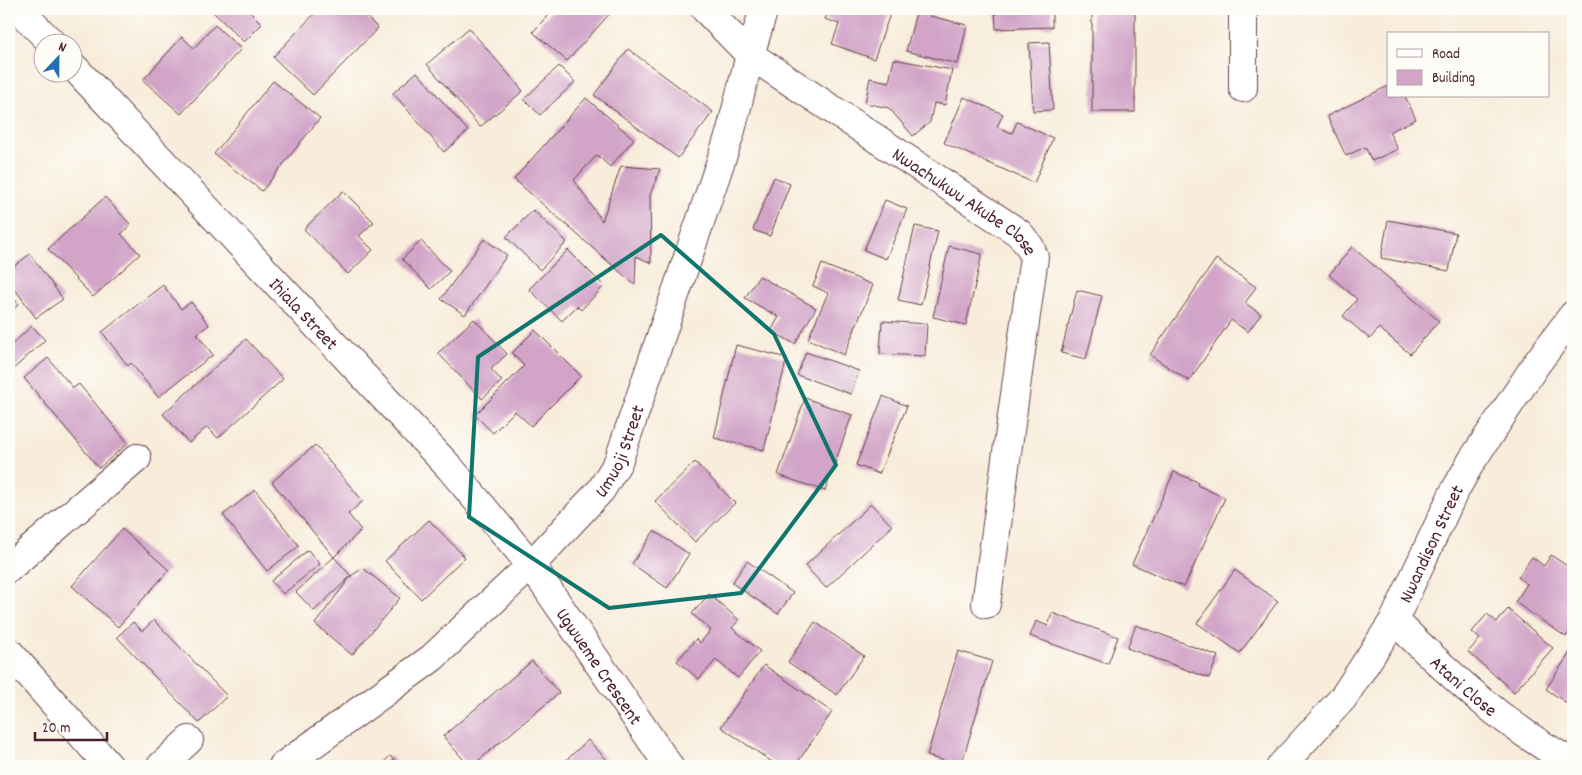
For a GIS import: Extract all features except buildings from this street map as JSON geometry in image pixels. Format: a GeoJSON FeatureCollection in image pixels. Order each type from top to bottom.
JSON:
{"type":"FeatureCollection","features":[{"type":"Feature","properties":{"kind":"street"},"geometry":{"type":"LineString","coordinates":[[18,9],[41,32]]}},
{"type":"Feature","properties":{"kind":"street","name":"Nwachukwu Akube Close"},"geometry":{"type":"LineString","coordinates":[[705,9],[750,55],[1020,233],[1030,247],[1034,257],[986,604]]}},
{"type":"Feature","properties":{"kind":"street","name":"Umuoji Street"},"geometry":{"type":"LineString","coordinates":[[283,766],[432,658],[530,565],[601,490],[618,462],[730,134],[764,9]]}},
{"type":"Feature","properties":{"kind":"street"},"geometry":{"type":"LineString","coordinates":[[1243,9],[1243,88]]}},
{"type":"Feature","properties":{"kind":"street","name":"Ihiala Street"},"geometry":{"type":"LineString","coordinates":[[82,76],[443,461],[530,565]]}},
{"type":"Feature","properties":{"kind":"street","name":"Nwandison Street"},"geometry":{"type":"LineString","coordinates":[[1281,766],[1343,698],[1394,620],[1453,494],[1471,462],[1536,363],[1573,315]]}},
{"type":"Feature","properties":{"kind":"street"},"geometry":{"type":"LineString","coordinates":[[9,568],[138,458]]}},
{"type":"Feature","properties":{"kind":"street","name":"Ugwueme Crescent"},"geometry":{"type":"LineString","coordinates":[[530,565],[669,766]]}},
{"type":"Feature","properties":{"kind":"street","name":"Atani Close"},"geometry":{"type":"LineString","coordinates":[[1394,620],[1457,682],[1540,745],[1573,763]]}},
{"type":"Feature","properties":{"kind":"street"},"geometry":{"type":"LineString","coordinates":[[9,652],[109,766]]}},
{"type":"Feature","properties":{"kind":"street"},"geometry":{"type":"LineString","coordinates":[[161,766],[189,740]]}},
{"type":"Feature","properties":{"kind":"highlighted area"},"geometry":{"type":"Polygon","coordinates":[[[661,235],[774,334],[836,465],[741,593],[609,608],[469,517],[478,357],[661,235]]]}}]}
